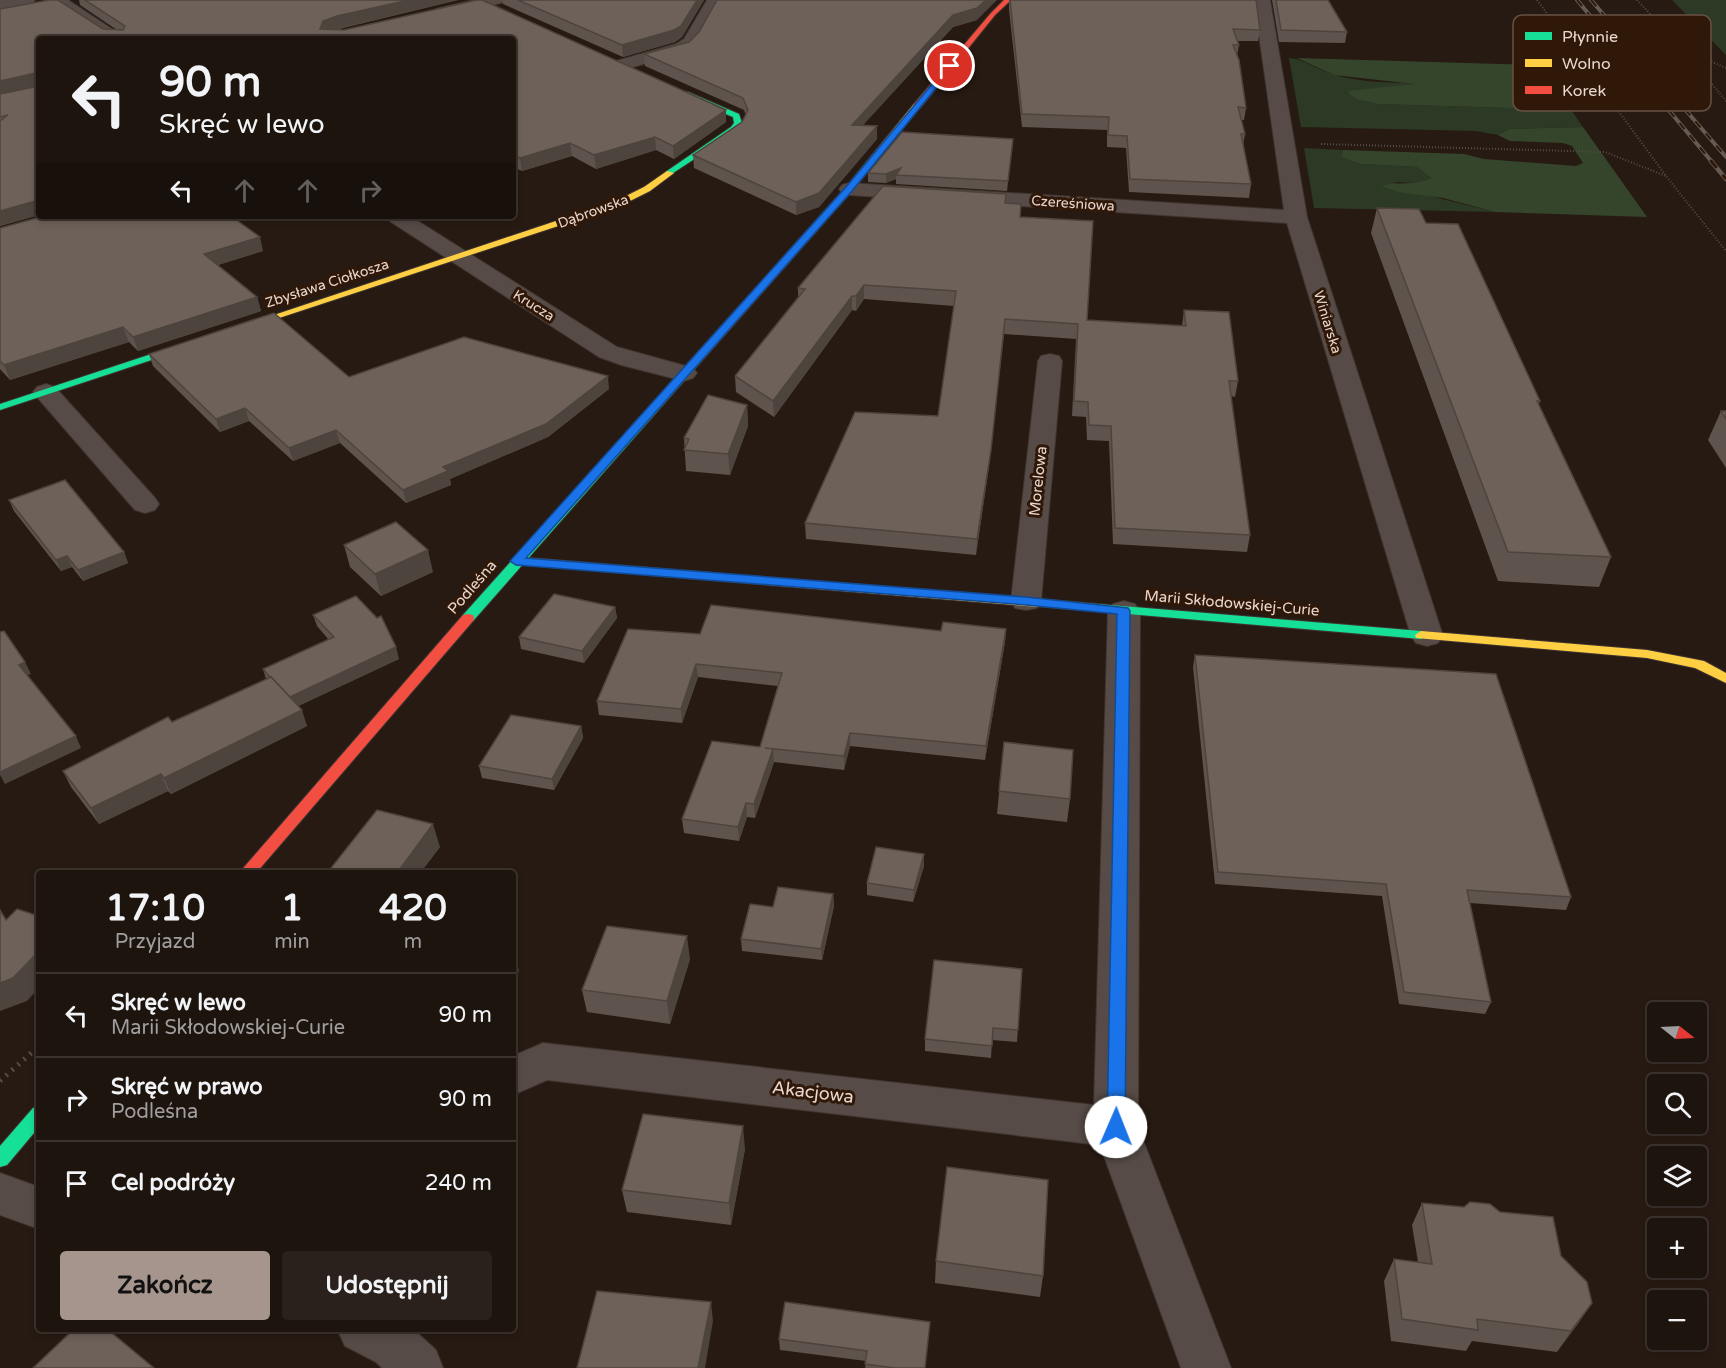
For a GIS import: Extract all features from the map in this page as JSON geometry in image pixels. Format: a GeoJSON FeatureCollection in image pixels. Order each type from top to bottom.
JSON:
{"type":"FeatureCollection","features":[{"type":"Feature","properties":{"kind":"street"},"geometry":{"type":"LineString","coordinates":[[0,5],[27,0]]}},
{"type":"Feature","properties":{"kind":"street"},"geometry":{"type":"LineString","coordinates":[[57,0],[114,36]]}},
{"type":"Feature","properties":{"kind":"street"},"geometry":{"type":"LineString","coordinates":[[616,63],[682,48],[690,42],[715,0]]}},
{"type":"Feature","properties":{"kind":"street","name":"Podleśna"},"geometry":{"type":"LineString","coordinates":[[250,870],[516,561],[849,189],[993,14],[1008,0]]}},
{"type":"Feature","properties":{"kind":"street","name":"Winiarska"},"geometry":{"type":"LineString","coordinates":[[1262,0],[1296,217],[1427,636]]}},
{"type":"Feature","properties":{"kind":"street"},"geometry":{"type":"LineString","coordinates":[[426,15],[489,4]]}},
{"type":"Feature","properties":{"kind":"street"},"geometry":{"type":"LineString","coordinates":[[616,63],[642,75]]}},
{"type":"Feature","properties":{"kind":"street","name":"Dąbrowska"},"geometry":{"type":"LineString","coordinates":[[458,258],[619,203],[647,189],[734,129],[738,123],[736,116],[674,88]]}},
{"type":"Feature","properties":{"kind":"street","name":"Czereśniowa"},"geometry":{"type":"LineString","coordinates":[[849,189],[1296,217]]}},
{"type":"Feature","properties":{"kind":"street","name":"Krucza"},"geometry":{"type":"LineString","coordinates":[[400,219],[608,352],[630,360],[684,373]]}},
{"type":"Feature","properties":{"kind":"street","name":"Zbysława Ciołkosza"},"geometry":{"type":"LineString","coordinates":[[0,407],[458,258]]}},
{"type":"Feature","properties":{"kind":"street","name":"Morelowa"},"geometry":{"type":"LineString","coordinates":[[1026,601],[1050,361]]}},
{"type":"Feature","properties":{"kind":"street"},"geometry":{"type":"LineString","coordinates":[[46,392],[145,504]]}},
{"type":"Feature","properties":{"kind":"street","name":"Marii Skłodowskiej-Curie"},"geometry":{"type":"LineString","coordinates":[[516,561],[1026,601],[1647,654],[1699,664],[1726,679]]}},
{"type":"Feature","properties":{"kind":"street"},"geometry":{"type":"LineString","coordinates":[[1124,611],[1116,1127],[1206,1368]]}},
{"type":"Feature","properties":{"kind":"street","name":"Akacjowa"},"geometry":{"type":"LineString","coordinates":[[516,1075],[543,1061],[1116,1127]]}},
{"type":"Feature","properties":{"kind":"street"},"geometry":{"type":"LineString","coordinates":[[0,1159],[36,1117]]}},
{"type":"Feature","properties":{"kind":"street"},"geometry":{"type":"LineString","coordinates":[[0,1194],[36,1207]]}},
{"type":"Feature","properties":{"kind":"street"},"geometry":{"type":"LineString","coordinates":[[368,1332],[394,1345],[418,1368]]}},
{"type":"Feature","properties":{"kind":"path"},"geometry":{"type":"LineString","coordinates":[[1537,0],[1548,15]]}},
{"type":"Feature","properties":{"kind":"path"},"geometry":{"type":"LineString","coordinates":[[1637,0],[1651,15]]}},
{"type":"Feature","properties":{"kind":"path"},"geometry":{"type":"LineString","coordinates":[[1711,62],[1726,68]]}},
{"type":"Feature","properties":{"kind":"path"},"geometry":{"type":"LineString","coordinates":[[1711,83],[1726,101]]}},
{"type":"Feature","properties":{"kind":"path"},"geometry":{"type":"LineString","coordinates":[[1618,111],[1666,176],[1726,251]]}},
{"type":"Feature","properties":{"kind":"path"},"geometry":{"type":"LineString","coordinates":[[1284,143],[1605,152],[1666,176]]}},
{"type":"Feature","properties":{"kind":"path"},"geometry":{"type":"LineString","coordinates":[[0,1081],[36,1049]]}},
{"type":"Feature","properties":{"kind":"green space"},"geometry":{"type":"Polygon","coordinates":[[[1672,0],[1726,0],[1726,55],[1711,40],[1711,15],[1687,15],[1672,0]]]}},
{"type":"Feature","properties":{"kind":"green space"},"geometry":{"type":"Polygon","coordinates":[[[1289,58],[1343,77],[1375,82],[1417,84],[1350,95],[1358,100],[1378,104],[1513,108],[1513,111],[1572,111],[1583,127],[1509,129],[1498,135],[1476,131],[1301,127],[1289,58]]]}},
{"type":"Feature","properties":{"kind":"green space"},"geometry":{"type":"Polygon","coordinates":[[[1297,58],[1513,64],[1513,108],[1378,104],[1358,100],[1348,91],[1414,84],[1334,75],[1297,58]]]}},
{"type":"Feature","properties":{"kind":"green space"},"geometry":{"type":"Polygon","coordinates":[[[1583,127],[1647,217],[1495,212],[1443,198],[1398,192],[1381,186],[1419,182],[1431,178],[1417,167],[1360,164],[1342,157],[1343,150],[1464,154],[1484,159],[1576,166],[1583,163],[1572,146],[1563,143],[1510,141],[1498,135],[1509,129],[1583,127]]]}},
{"type":"Feature","properties":{"kind":"green space"},"geometry":{"type":"Polygon","coordinates":[[[1304,148],[1343,150],[1343,157],[1360,164],[1417,167],[1431,178],[1421,183],[1394,182],[1422,194],[1495,212],[1314,208],[1304,148]]]}},
{"type":"Feature","properties":{"kind":"building"},"geometry":{"type":"Polygon","coordinates":[[[58,0],[103,29],[123,30],[125,26],[85,0],[409,0],[337,16],[323,21],[320,29],[344,30],[482,0],[726,110],[673,146],[655,137],[594,155],[570,143],[520,158],[516,156],[516,36],[36,36],[36,73],[0,81],[0,9],[58,0]]]}},
{"type":"Feature","properties":{"kind":"building"},"geometry":{"type":"Polygon","coordinates":[[[518,0],[697,0],[681,26],[622,45],[518,0]]]}},
{"type":"Feature","properties":{"kind":"building"},"geometry":{"type":"Polygon","coordinates":[[[717,0],[986,0],[977,8],[953,15],[852,125],[877,126],[819,193],[796,202],[693,155],[742,122],[748,110],[743,98],[644,54],[689,42],[699,32],[717,0]]]}},
{"type":"Feature","properties":{"kind":"building"},"geometry":{"type":"Polygon","coordinates":[[[1010,0],[1256,0],[1260,30],[1233,29],[1239,45],[1233,45],[1239,60],[1246,108],[1238,107],[1245,134],[1241,134],[1251,184],[1130,179],[1127,136],[1108,135],[1109,117],[1022,114],[1010,0]]]}},
{"type":"Feature","properties":{"kind":"building"},"geometry":{"type":"Polygon","coordinates":[[[1276,0],[1328,0],[1347,32],[1281,30],[1276,0]]]}},
{"type":"Feature","properties":{"kind":"building"},"geometry":{"type":"Polygon","coordinates":[[[36,73],[36,201],[0,211],[0,121],[8,115],[0,117],[0,94],[35,87],[36,73]]]}},
{"type":"Feature","properties":{"kind":"building"},"geometry":{"type":"Polygon","coordinates":[[[902,132],[1013,139],[1008,181],[896,175],[901,168],[886,174],[868,173],[902,132]]]}},
{"type":"Feature","properties":{"kind":"building"},"geometry":{"type":"Polygon","coordinates":[[[883,186],[1006,194],[1005,203],[1021,204],[1020,217],[1093,221],[1087,320],[1186,326],[1184,310],[1229,312],[1238,381],[1229,381],[1250,535],[1115,528],[1111,426],[1089,425],[1088,402],[1074,401],[1078,324],[1005,319],[991,450],[977,539],[805,523],[855,412],[938,416],[956,291],[864,285],[856,296],[852,296],[773,401],[735,376],[805,289],[798,288],[883,186]]]}},
{"type":"Feature","properties":{"kind":"building"},"geometry":{"type":"Polygon","coordinates":[[[1377,208],[1419,209],[1426,223],[1458,224],[1540,401],[1537,401],[1611,557],[1508,552],[1377,208]]]}},
{"type":"Feature","properties":{"kind":"building"},"geometry":{"type":"Polygon","coordinates":[[[36,218],[235,219],[260,237],[204,254],[257,297],[133,337],[123,327],[4,365],[0,361],[0,228],[36,218]]]}},
{"type":"Feature","properties":{"kind":"building"},"geometry":{"type":"Polygon","coordinates":[[[274,313],[349,377],[464,337],[608,376],[546,424],[443,467],[448,471],[403,490],[336,430],[289,448],[245,408],[216,419],[149,354],[274,313]]]}},
{"type":"Feature","properties":{"kind":"building"},"geometry":{"type":"Polygon","coordinates":[[[708,395],[747,405],[728,454],[684,450],[689,439],[684,438],[708,395]]]}},
{"type":"Feature","properties":{"kind":"building"},"geometry":{"type":"Polygon","coordinates":[[[65,480],[124,552],[78,570],[67,556],[56,560],[9,500],[65,480]]]}},
{"type":"Feature","properties":{"kind":"building"},"geometry":{"type":"Polygon","coordinates":[[[396,522],[428,550],[375,574],[344,545],[396,522]]]}},
{"type":"Feature","properties":{"kind":"building"},"geometry":{"type":"Polygon","coordinates":[[[554,594],[615,607],[582,651],[519,637],[554,594]]]}},
{"type":"Feature","properties":{"kind":"building"},"geometry":{"type":"Polygon","coordinates":[[[356,596],[377,618],[381,616],[396,647],[290,697],[263,669],[334,637],[313,615],[356,596]]]}},
{"type":"Feature","properties":{"kind":"building"},"geometry":{"type":"Polygon","coordinates":[[[711,605],[941,631],[943,622],[1006,629],[986,746],[850,733],[844,756],[765,748],[773,749],[754,804],[746,803],[738,827],[682,819],[712,741],[760,747],[782,673],[696,664],[681,709],[597,701],[628,629],[700,634],[711,605]]]}},
{"type":"Feature","properties":{"kind":"building"},"geometry":{"type":"Polygon","coordinates":[[[4,631],[25,662],[19,665],[76,736],[0,772],[0,632],[4,631]]]}},
{"type":"Feature","properties":{"kind":"building"},"geometry":{"type":"Polygon","coordinates":[[[1195,655],[1496,674],[1571,897],[1467,890],[1491,1002],[1404,992],[1386,884],[1218,872],[1195,655]]]}},
{"type":"Feature","properties":{"kind":"building"},"geometry":{"type":"Polygon","coordinates":[[[271,677],[302,710],[164,778],[161,774],[91,808],[63,771],[168,717],[172,722],[271,677]]]}},
{"type":"Feature","properties":{"kind":"building"},"geometry":{"type":"Polygon","coordinates":[[[511,715],[581,726],[552,779],[479,766],[511,715]]]}},
{"type":"Feature","properties":{"kind":"building"},"geometry":{"type":"Polygon","coordinates":[[[1004,742],[1073,750],[1070,799],[999,791],[1004,742]]]}},
{"type":"Feature","properties":{"kind":"building"},"geometry":{"type":"Polygon","coordinates":[[[377,810],[433,824],[399,870],[331,868],[377,810]]]}},
{"type":"Feature","properties":{"kind":"building"},"geometry":{"type":"Polygon","coordinates":[[[876,847],[924,854],[914,890],[867,883],[876,847]]]}},
{"type":"Feature","properties":{"kind":"building"},"geometry":{"type":"Polygon","coordinates":[[[778,887],[833,894],[821,949],[741,939],[750,904],[773,907],[778,887]]]}},
{"type":"Feature","properties":{"kind":"building"},"geometry":{"type":"Polygon","coordinates":[[[17,909],[36,915],[36,954],[13,978],[0,983],[0,910],[6,920],[17,909]]]}},
{"type":"Feature","properties":{"kind":"building"},"geometry":{"type":"Polygon","coordinates":[[[607,926],[687,936],[667,1001],[582,990],[607,926]]]}},
{"type":"Feature","properties":{"kind":"building"},"geometry":{"type":"Polygon","coordinates":[[[934,960],[1022,969],[1018,1030],[993,1028],[992,1046],[925,1039],[934,960]]]}},
{"type":"Feature","properties":{"kind":"building"},"geometry":{"type":"Polygon","coordinates":[[[643,1114],[743,1126],[729,1203],[622,1190],[643,1114]]]}},
{"type":"Feature","properties":{"kind":"building"},"geometry":{"type":"Polygon","coordinates":[[[947,1167],[1048,1180],[1043,1276],[936,1261],[947,1167]]]}},
{"type":"Feature","properties":{"kind":"building"},"geometry":{"type":"Polygon","coordinates":[[[1470,1202],[1490,1204],[1500,1212],[1553,1217],[1561,1256],[1587,1282],[1592,1303],[1571,1331],[1477,1319],[1478,1330],[1402,1319],[1394,1259],[1432,1264],[1422,1203],[1464,1207],[1470,1202]]]}},
{"type":"Feature","properties":{"kind":"building"},"geometry":{"type":"Polygon","coordinates":[[[597,1291],[711,1302],[698,1368],[577,1368],[597,1291]]]}},
{"type":"Feature","properties":{"kind":"building"},"geometry":{"type":"Polygon","coordinates":[[[785,1302],[930,1322],[925,1368],[895,1368],[865,1364],[867,1351],[779,1339],[785,1302]]]}},
{"type":"Feature","properties":{"kind":"building"},"geometry":{"type":"Polygon","coordinates":[[[71,1332],[111,1332],[154,1368],[33,1368],[71,1332]]]}},
{"type":"Feature","properties":{"kind":"railway"},"geometry":{"type":"LineString","coordinates":[[1577,0],[1590,15]]}},
{"type":"Feature","properties":{"kind":"railway"},"geometry":{"type":"LineString","coordinates":[[1591,0],[1604,15]]}},
{"type":"Feature","properties":{"kind":"railway"},"geometry":{"type":"LineString","coordinates":[[1670,111],[1712,162]]}},
{"type":"Feature","properties":{"kind":"railway"},"geometry":{"type":"LineString","coordinates":[[1686,111],[1726,157]]}},
{"type":"Feature","properties":{"kind":"railway"},"geometry":{"type":"LineString","coordinates":[[1711,161],[1726,179]]}},
{"type":"Feature","properties":{"kind":"traffic: fast"},"geometry":{"type":"LineString","coordinates":[[670,173],[734,129],[738,123],[736,116],[685,94]]}},
{"type":"Feature","properties":{"kind":"traffic: fast"},"geometry":{"type":"LineString","coordinates":[[0,407],[270,318]]}},
{"type":"Feature","properties":{"kind":"traffic: fast"},"geometry":{"type":"LineString","coordinates":[[468,618],[694,363]]}},
{"type":"Feature","properties":{"kind":"traffic: fast"},"geometry":{"type":"LineString","coordinates":[[1038,603],[1421,635]]}},
{"type":"Feature","properties":{"kind":"traffic: fast"},"geometry":{"type":"LineString","coordinates":[[0,1159],[36,1117]]}},
{"type":"Feature","properties":{"kind":"traffic: slow"},"geometry":{"type":"LineString","coordinates":[[694,363],[849,189],[917,106]]}},
{"type":"Feature","properties":{"kind":"traffic: slow"},"geometry":{"type":"LineString","coordinates":[[270,318],[619,203],[647,189],[670,173]]}},
{"type":"Feature","properties":{"kind":"traffic: slow"},"geometry":{"type":"LineString","coordinates":[[517,561],[1038,603]]}},
{"type":"Feature","properties":{"kind":"traffic: slow"},"geometry":{"type":"LineString","coordinates":[[1421,635],[1647,654],[1699,664],[1726,679]]}},
{"type":"Feature","properties":{"kind":"traffic: jam"},"geometry":{"type":"LineString","coordinates":[[917,106],[993,14],[1008,0]]}},
{"type":"Feature","properties":{"kind":"traffic: jam"},"geometry":{"type":"LineString","coordinates":[[250,870],[468,618]]}},
{"type":"Feature","properties":{"kind":"route"},"geometry":{"type":"LineString","coordinates":[[950,66],[849,189],[516,561],[1026,601],[1124,611],[1116,1127]]}}]}
